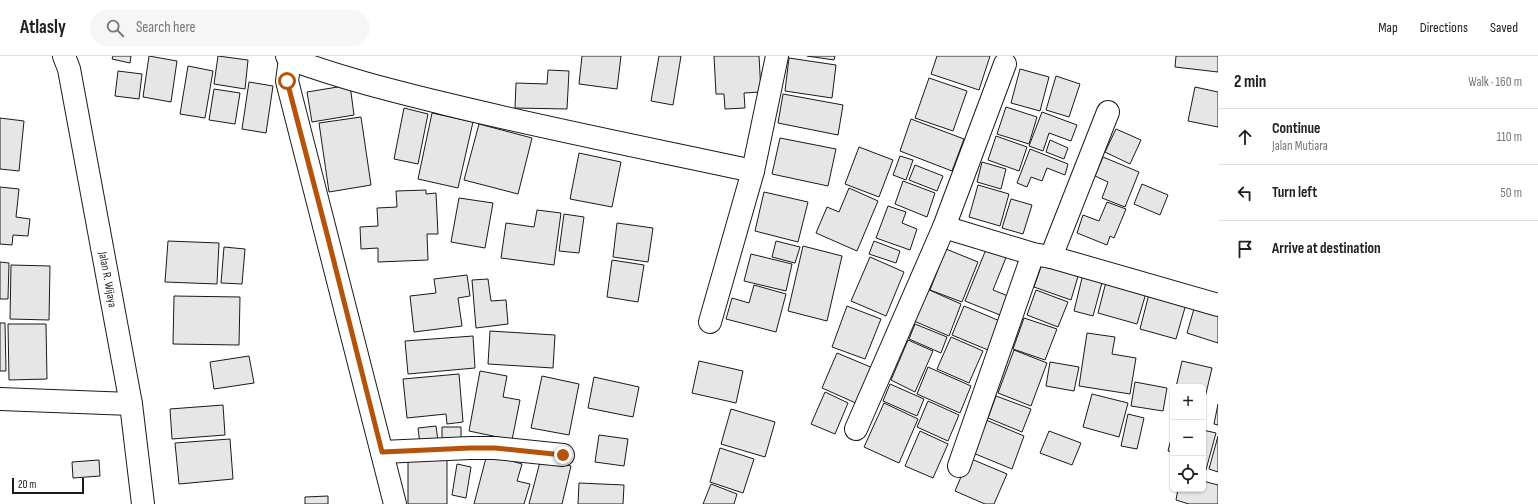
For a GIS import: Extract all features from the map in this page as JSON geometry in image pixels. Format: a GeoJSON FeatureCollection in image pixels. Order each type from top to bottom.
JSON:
{"type":"FeatureCollection","features":[{"type":"Feature","properties":{"kind":"street","name":"Jalan R. Wijaya"},"geometry":{"type":"LineString","coordinates":[[64,56],[69,69],[131,404],[143,504]]}},
{"type":"Feature","properties":{"kind":"street"},"geometry":{"type":"LineString","coordinates":[[710,322],[753,171],[777,56]]}},
{"type":"Feature","properties":{"kind":"street"},"geometry":{"type":"LineString","coordinates":[[395,504],[287,81],[288,58],[321,71],[369,85],[522,123],[753,171]]}},
{"type":"Feature","properties":{"kind":"street"},"geometry":{"type":"LineString","coordinates":[[856,429],[944,227],[1005,64]]}},
{"type":"Feature","properties":{"kind":"street"},"geometry":{"type":"LineString","coordinates":[[959,466],[1042,256],[1108,112]]}},
{"type":"Feature","properties":{"kind":"street"},"geometry":{"type":"LineString","coordinates":[[944,227],[1218,305]]}},
{"type":"Feature","properties":{"kind":"street"},"geometry":{"type":"LineString","coordinates":[[0,399],[131,404]]}},
{"type":"Feature","properties":{"kind":"street"},"geometry":{"type":"LineString","coordinates":[[382,452],[495,448],[563,455]]}},
{"type":"Feature","properties":{"kind":"building"},"geometry":{"type":"Polygon","coordinates":[[[113,56],[131,56],[130,63],[112,59],[113,56]]]}},
{"type":"Feature","properties":{"kind":"building"},"geometry":{"type":"Polygon","coordinates":[[[149,56],[177,61],[171,102],[143,97],[149,56]]]}},
{"type":"Feature","properties":{"kind":"building"},"geometry":{"type":"Polygon","coordinates":[[[218,56],[248,60],[245,89],[214,84],[218,56]]]}},
{"type":"Feature","properties":{"kind":"building"},"geometry":{"type":"Polygon","coordinates":[[[582,56],[621,56],[617,89],[579,84],[582,56]]]}},
{"type":"Feature","properties":{"kind":"building"},"geometry":{"type":"Polygon","coordinates":[[[659,56],[681,56],[673,105],[651,101],[659,56]]]}},
{"type":"Feature","properties":{"kind":"building"},"geometry":{"type":"Polygon","coordinates":[[[714,56],[759,56],[761,92],[744,93],[745,108],[725,109],[724,94],[716,94],[714,56]]]}},
{"type":"Feature","properties":{"kind":"building"},"geometry":{"type":"Polygon","coordinates":[[[807,56],[835,56],[834,60],[807,56]]]}},
{"type":"Feature","properties":{"kind":"building"},"geometry":{"type":"Polygon","coordinates":[[[937,56],[990,56],[979,90],[931,74],[937,56]]]}},
{"type":"Feature","properties":{"kind":"building"},"geometry":{"type":"Polygon","coordinates":[[[1176,56],[1218,56],[1218,72],[1175,67],[1176,56]]]}},
{"type":"Feature","properties":{"kind":"building"},"geometry":{"type":"Polygon","coordinates":[[[789,58],[836,65],[832,98],[785,91],[789,58]]]}},
{"type":"Feature","properties":{"kind":"building"},"geometry":{"type":"Polygon","coordinates":[[[188,66],[213,71],[205,118],[180,114],[188,66]]]}},
{"type":"Feature","properties":{"kind":"building"},"geometry":{"type":"Polygon","coordinates":[[[1020,69],[1049,77],[1040,111],[1011,103],[1020,69]]]}},
{"type":"Feature","properties":{"kind":"building"},"geometry":{"type":"Polygon","coordinates":[[[548,70],[569,71],[567,109],[515,108],[516,83],[547,84],[548,70]]]}},
{"type":"Feature","properties":{"kind":"building"},"geometry":{"type":"Polygon","coordinates":[[[118,71],[142,74],[139,99],[115,96],[118,71]]]}},
{"type":"Feature","properties":{"kind":"building"},"geometry":{"type":"Polygon","coordinates":[[[1056,76],[1080,84],[1069,117],[1046,110],[1056,76]]]}},
{"type":"Feature","properties":{"kind":"building"},"geometry":{"type":"Polygon","coordinates":[[[929,78],[967,91],[953,131],[915,118],[929,78]]]}},
{"type":"Feature","properties":{"kind":"building"},"geometry":{"type":"Polygon","coordinates":[[[249,82],[273,86],[266,133],[242,129],[249,82]]]}},
{"type":"Feature","properties":{"kind":"building"},"geometry":{"type":"Polygon","coordinates":[[[350,85],[354,115],[312,122],[307,92],[350,85]]]}},
{"type":"Feature","properties":{"kind":"building"},"geometry":{"type":"Polygon","coordinates":[[[1195,87],[1218,92],[1218,127],[1188,121],[1195,87]]]}},
{"type":"Feature","properties":{"kind":"building"},"geometry":{"type":"Polygon","coordinates":[[[214,89],[240,93],[235,124],[209,120],[214,89]]]}},
{"type":"Feature","properties":{"kind":"building"},"geometry":{"type":"Polygon","coordinates":[[[783,94],[843,105],[838,135],[778,123],[783,94]]]}},
{"type":"Feature","properties":{"kind":"building"},"geometry":{"type":"Polygon","coordinates":[[[1006,107],[1037,117],[1029,144],[997,134],[1006,107]]]}},
{"type":"Feature","properties":{"kind":"building"},"geometry":{"type":"Polygon","coordinates":[[[404,108],[428,114],[418,164],[394,159],[404,108]]]}},
{"type":"Feature","properties":{"kind":"building"},"geometry":{"type":"Polygon","coordinates":[[[1042,112],[1077,125],[1071,141],[1049,133],[1043,151],[1029,146],[1042,112]]]}},
{"type":"Feature","properties":{"kind":"building"},"geometry":{"type":"Polygon","coordinates":[[[432,113],[473,122],[458,188],[418,179],[432,113]]]}},
{"type":"Feature","properties":{"kind":"building"},"geometry":{"type":"Polygon","coordinates":[[[361,117],[371,185],[329,192],[319,123],[361,117]]]}},
{"type":"Feature","properties":{"kind":"building"},"geometry":{"type":"Polygon","coordinates":[[[0,118],[24,121],[19,171],[0,169],[0,118]]]}},
{"type":"Feature","properties":{"kind":"building"},"geometry":{"type":"Polygon","coordinates":[[[911,119],[964,139],[952,171],[900,151],[911,119]]]}},
{"type":"Feature","properties":{"kind":"building"},"geometry":{"type":"Polygon","coordinates":[[[479,124],[532,138],[518,194],[464,180],[479,124]]]}},
{"type":"Feature","properties":{"kind":"building"},"geometry":{"type":"Polygon","coordinates":[[[1116,129],[1141,140],[1130,164],[1105,152],[1116,129]]]}},
{"type":"Feature","properties":{"kind":"building"},"geometry":{"type":"Polygon","coordinates":[[[996,136],[1027,147],[1019,171],[988,160],[996,136]]]}},
{"type":"Feature","properties":{"kind":"building"},"geometry":{"type":"Polygon","coordinates":[[[780,138],[836,149],[828,186],[772,174],[780,138]]]}},
{"type":"Feature","properties":{"kind":"building"},"geometry":{"type":"Polygon","coordinates":[[[1050,140],[1068,148],[1064,159],[1046,152],[1050,140]]]}},
{"type":"Feature","properties":{"kind":"building"},"geometry":{"type":"Polygon","coordinates":[[[859,147],[893,160],[879,197],[845,184],[859,147]]]}},
{"type":"Feature","properties":{"kind":"building"},"geometry":{"type":"Polygon","coordinates":[[[1030,149],[1068,164],[1065,175],[1047,168],[1042,181],[1031,177],[1027,187],[1017,183],[1030,149]]]}},
{"type":"Feature","properties":{"kind":"building"},"geometry":{"type":"Polygon","coordinates":[[[579,153],[621,162],[612,207],[570,199],[579,153]]]}},
{"type":"Feature","properties":{"kind":"building"},"geometry":{"type":"Polygon","coordinates":[[[900,156],[913,160],[906,180],[893,175],[900,156]]]}},
{"type":"Feature","properties":{"kind":"building"},"geometry":{"type":"Polygon","coordinates":[[[1103,157],[1139,172],[1125,207],[1102,198],[1108,182],[1095,176],[1103,157]]]}},
{"type":"Feature","properties":{"kind":"building"},"geometry":{"type":"Polygon","coordinates":[[[982,162],[1006,169],[1001,189],[977,182],[982,162]]]}},
{"type":"Feature","properties":{"kind":"building"},"geometry":{"type":"Polygon","coordinates":[[[915,165],[943,176],[937,191],[909,180],[915,165]]]}},
{"type":"Feature","properties":{"kind":"building"},"geometry":{"type":"Polygon","coordinates":[[[903,181],[935,193],[927,217],[895,204],[903,181]]]}},
{"type":"Feature","properties":{"kind":"building"},"geometry":{"type":"Polygon","coordinates":[[[1142,184],[1168,195],[1160,215],[1134,204],[1142,184]]]}},
{"type":"Feature","properties":{"kind":"building"},"geometry":{"type":"Polygon","coordinates":[[[978,185],[1009,194],[1000,226],[969,217],[978,185]]]}},
{"type":"Feature","properties":{"kind":"building"},"geometry":{"type":"Polygon","coordinates":[[[0,187],[19,189],[16,217],[30,219],[28,236],[13,235],[12,245],[0,244],[0,187]]]}},
{"type":"Feature","properties":{"kind":"building"},"geometry":{"type":"Polygon","coordinates":[[[849,188],[878,201],[857,251],[816,233],[827,207],[839,212],[849,188]]]}},
{"type":"Feature","properties":{"kind":"building"},"geometry":{"type":"Polygon","coordinates":[[[426,190],[426,194],[436,193],[438,234],[427,234],[428,260],[378,262],[378,248],[361,249],[360,227],[378,226],[377,208],[397,207],[396,191],[426,190]]]}},
{"type":"Feature","properties":{"kind":"building"},"geometry":{"type":"Polygon","coordinates":[[[764,192],[808,202],[798,242],[755,231],[764,192]]]}},
{"type":"Feature","properties":{"kind":"building"},"geometry":{"type":"Polygon","coordinates":[[[459,198],[493,203],[485,248],[451,242],[459,198]]]}},
{"type":"Feature","properties":{"kind":"building"},"geometry":{"type":"Polygon","coordinates":[[[1011,199],[1032,205],[1023,234],[1002,228],[1011,199]]]}},
{"type":"Feature","properties":{"kind":"building"},"geometry":{"type":"Polygon","coordinates":[[[1107,202],[1126,209],[1114,238],[1110,236],[1107,245],[1077,233],[1083,215],[1099,221],[1107,202]]]}},
{"type":"Feature","properties":{"kind":"building"},"geometry":{"type":"Polygon","coordinates":[[[888,206],[906,212],[902,223],[917,229],[910,250],[876,238],[888,206]]]}},
{"type":"Feature","properties":{"kind":"building"},"geometry":{"type":"Polygon","coordinates":[[[537,210],[561,213],[554,265],[501,258],[506,223],[534,227],[537,210]]]}},
{"type":"Feature","properties":{"kind":"building"},"geometry":{"type":"Polygon","coordinates":[[[564,214],[584,217],[579,253],[559,251],[564,214]]]}},
{"type":"Feature","properties":{"kind":"building"},"geometry":{"type":"Polygon","coordinates":[[[617,223],[653,228],[648,262],[613,257],[617,223]]]}},
{"type":"Feature","properties":{"kind":"building"},"geometry":{"type":"Polygon","coordinates":[[[168,241],[219,243],[217,284],[165,282],[168,241]]]}},
{"type":"Feature","properties":{"kind":"building"},"geometry":{"type":"Polygon","coordinates":[[[776,241],[800,247],[795,263],[772,257],[776,241]]]}},
{"type":"Feature","properties":{"kind":"building"},"geometry":{"type":"Polygon","coordinates":[[[874,241],[900,251],[896,263],[869,254],[874,241]]]}},
{"type":"Feature","properties":{"kind":"building"},"geometry":{"type":"Polygon","coordinates":[[[803,246],[842,256],[827,321],[788,311],[803,246]]]}},
{"type":"Feature","properties":{"kind":"building"},"geometry":{"type":"Polygon","coordinates":[[[224,247],[245,249],[242,284],[221,283],[224,247]]]}},
{"type":"Feature","properties":{"kind":"building"},"geometry":{"type":"Polygon","coordinates":[[[987,247],[1007,255],[993,290],[1008,296],[1000,315],[965,301],[987,247]]]}},
{"type":"Feature","properties":{"kind":"building"},"geometry":{"type":"Polygon","coordinates":[[[946,249],[978,262],[962,302],[930,290],[946,249]]]}},
{"type":"Feature","properties":{"kind":"building"},"geometry":{"type":"Polygon","coordinates":[[[751,254],[792,264],[786,291],[744,281],[751,254]]]}},
{"type":"Feature","properties":{"kind":"building"},"geometry":{"type":"Polygon","coordinates":[[[870,257],[904,272],[886,316],[851,301],[870,257]]]}},
{"type":"Feature","properties":{"kind":"building"},"geometry":{"type":"Polygon","coordinates":[[[612,260],[644,265],[638,302],[607,297],[612,260]]]}},
{"type":"Feature","properties":{"kind":"building"},"geometry":{"type":"Polygon","coordinates":[[[1043,261],[1079,273],[1071,300],[1034,287],[1043,261]]]}},
{"type":"Feature","properties":{"kind":"building"},"geometry":{"type":"Polygon","coordinates":[[[0,262],[9,263],[8,299],[0,299],[0,262]]]}},
{"type":"Feature","properties":{"kind":"building"},"geometry":{"type":"Polygon","coordinates":[[[11,265],[50,266],[49,320],[10,319],[11,265]]]}},
{"type":"Feature","properties":{"kind":"building"},"geometry":{"type":"Polygon","coordinates":[[[1083,274],[1103,279],[1093,316],[1074,311],[1083,274]]]}},
{"type":"Feature","properties":{"kind":"building"},"geometry":{"type":"Polygon","coordinates":[[[467,275],[470,296],[458,298],[462,326],[414,332],[410,296],[436,293],[434,279],[467,275]]]}},
{"type":"Feature","properties":{"kind":"building"},"geometry":{"type":"Polygon","coordinates":[[[488,279],[491,301],[506,300],[508,324],[476,328],[472,280],[488,279]]]}},
{"type":"Feature","properties":{"kind":"building"},"geometry":{"type":"Polygon","coordinates":[[[1106,282],[1146,293],[1137,324],[1098,313],[1106,282]]]}},
{"type":"Feature","properties":{"kind":"building"},"geometry":{"type":"Polygon","coordinates":[[[754,285],[786,294],[776,332],[726,319],[732,298],[749,303],[754,285]]]}},
{"type":"Feature","properties":{"kind":"building"},"geometry":{"type":"Polygon","coordinates":[[[927,289],[961,304],[949,336],[914,321],[927,289]]]}},
{"type":"Feature","properties":{"kind":"building"},"geometry":{"type":"Polygon","coordinates":[[[1036,290],[1068,302],[1058,327],[1027,315],[1036,290]]]}},
{"type":"Feature","properties":{"kind":"building"},"geometry":{"type":"Polygon","coordinates":[[[1149,294],[1186,304],[1176,339],[1140,329],[1149,294]]]}},
{"type":"Feature","properties":{"kind":"building"},"geometry":{"type":"Polygon","coordinates":[[[174,296],[240,297],[239,345],[173,344],[174,296]]]}},
{"type":"Feature","properties":{"kind":"building"},"geometry":{"type":"Polygon","coordinates":[[[1196,302],[1218,309],[1218,343],[1187,333],[1196,302]]]}},
{"type":"Feature","properties":{"kind":"building"},"geometry":{"type":"Polygon","coordinates":[[[847,306],[881,319],[865,359],[832,347],[847,306]]]}},
{"type":"Feature","properties":{"kind":"building"},"geometry":{"type":"Polygon","coordinates":[[[964,306],[1000,321],[988,350],[952,335],[964,306]]]}},
{"type":"Feature","properties":{"kind":"building"},"geometry":{"type":"Polygon","coordinates":[[[1024,318],[1057,329],[1045,360],[1013,349],[1024,318]]]}},
{"type":"Feature","properties":{"kind":"building"},"geometry":{"type":"Polygon","coordinates":[[[0,323],[5,323],[6,371],[0,371],[0,323]]]}},
{"type":"Feature","properties":{"kind":"building"},"geometry":{"type":"Polygon","coordinates":[[[8,324],[46,324],[47,379],[9,380],[8,324]]]}},
{"type":"Feature","properties":{"kind":"building"},"geometry":{"type":"Polygon","coordinates":[[[915,324],[947,337],[941,353],[909,339],[915,324]]]}},
{"type":"Feature","properties":{"kind":"building"},"geometry":{"type":"Polygon","coordinates":[[[490,331],[555,335],[553,368],[488,364],[490,331]]]}},
{"type":"Feature","properties":{"kind":"building"},"geometry":{"type":"Polygon","coordinates":[[[1087,333],[1115,337],[1112,354],[1136,358],[1130,394],[1079,386],[1087,333]]]}},
{"type":"Feature","properties":{"kind":"building"},"geometry":{"type":"Polygon","coordinates":[[[473,336],[475,368],[408,374],[405,341],[473,336]]]}},
{"type":"Feature","properties":{"kind":"building"},"geometry":{"type":"Polygon","coordinates":[[[951,337],[983,351],[969,383],[937,369],[951,337]]]}},
{"type":"Feature","properties":{"kind":"building"},"geometry":{"type":"Polygon","coordinates":[[[908,340],[933,351],[915,392],[891,380],[908,340]]]}},
{"type":"Feature","properties":{"kind":"building"},"geometry":{"type":"Polygon","coordinates":[[[1014,350],[1047,363],[1031,406],[998,393],[1014,350]]]}},
{"type":"Feature","properties":{"kind":"building"},"geometry":{"type":"Polygon","coordinates":[[[837,353],[873,368],[858,404],[822,388],[837,353]]]}},
{"type":"Feature","properties":{"kind":"building"},"geometry":{"type":"Polygon","coordinates":[[[249,356],[254,383],[214,389],[210,362],[249,356]]]}},
{"type":"Feature","properties":{"kind":"building"},"geometry":{"type":"Polygon","coordinates":[[[699,361],[743,371],[736,403],[692,393],[699,361]]]}},
{"type":"Feature","properties":{"kind":"building"},"geometry":{"type":"Polygon","coordinates":[[[1182,361],[1212,368],[1206,393],[1206,384],[1177,384],[1182,361]]]}},
{"type":"Feature","properties":{"kind":"building"},"geometry":{"type":"Polygon","coordinates":[[[1050,362],[1079,367],[1074,391],[1046,386],[1050,362]]]}},
{"type":"Feature","properties":{"kind":"building"},"geometry":{"type":"Polygon","coordinates":[[[928,367],[971,386],[960,413],[917,394],[928,367]]]}},
{"type":"Feature","properties":{"kind":"building"},"geometry":{"type":"Polygon","coordinates":[[[480,371],[507,376],[503,397],[520,400],[512,440],[469,431],[480,371]]]}},
{"type":"Feature","properties":{"kind":"building"},"geometry":{"type":"Polygon","coordinates":[[[459,374],[463,422],[447,424],[446,414],[407,418],[403,379],[459,374]]]}},
{"type":"Feature","properties":{"kind":"building"},"geometry":{"type":"Polygon","coordinates":[[[542,376],[579,384],[569,435],[531,428],[542,376]]]}},
{"type":"Feature","properties":{"kind":"building"},"geometry":{"type":"Polygon","coordinates":[[[594,377],[639,387],[633,417],[588,408],[594,377]]]}},
{"type":"Feature","properties":{"kind":"building"},"geometry":{"type":"Polygon","coordinates":[[[1135,382],[1167,388],[1163,411],[1131,406],[1135,382]]]}},
{"type":"Feature","properties":{"kind":"building"},"geometry":{"type":"Polygon","coordinates":[[[890,384],[924,399],[917,416],[883,401],[890,384]]]}},
{"type":"Feature","properties":{"kind":"building"},"geometry":{"type":"Polygon","coordinates":[[[825,392],[848,403],[835,434],[811,424],[825,392]]]}},
{"type":"Feature","properties":{"kind":"building"},"geometry":{"type":"Polygon","coordinates":[[[1092,394],[1128,403],[1119,437],[1083,427],[1092,394]]]}},
{"type":"Feature","properties":{"kind":"building"},"geometry":{"type":"Polygon","coordinates":[[[996,396],[1031,409],[1022,432],[988,418],[996,396]]]}},
{"type":"Feature","properties":{"kind":"building"},"geometry":{"type":"Polygon","coordinates":[[[928,401],[959,415],[948,441],[917,427],[928,401]]]}},
{"type":"Feature","properties":{"kind":"building"},"geometry":{"type":"Polygon","coordinates":[[[884,403],[918,419],[899,463],[864,447],[884,403]]]}},
{"type":"Feature","properties":{"kind":"building"},"geometry":{"type":"Polygon","coordinates":[[[1218,404],[1218,425],[1214,424],[1218,404]]]}},
{"type":"Feature","properties":{"kind":"building"},"geometry":{"type":"Polygon","coordinates":[[[223,405],[225,435],[172,439],[170,409],[223,405]]]}},
{"type":"Feature","properties":{"kind":"building"},"geometry":{"type":"Polygon","coordinates":[[[731,409],[775,422],[765,457],[721,444],[731,409]]]}},
{"type":"Feature","properties":{"kind":"building"},"geometry":{"type":"Polygon","coordinates":[[[1128,414],[1144,418],[1137,449],[1121,446],[1128,414]]]}},
{"type":"Feature","properties":{"kind":"building"},"geometry":{"type":"Polygon","coordinates":[[[986,420],[1024,436],[1012,469],[973,453],[986,420]]]}},
{"type":"Feature","properties":{"kind":"building"},"geometry":{"type":"Polygon","coordinates":[[[436,426],[438,441],[420,444],[418,428],[436,426]]]}},
{"type":"Feature","properties":{"kind":"building"},"geometry":{"type":"Polygon","coordinates":[[[442,427],[461,427],[461,442],[442,443],[442,427]]]}},
{"type":"Feature","properties":{"kind":"building"},"geometry":{"type":"Polygon","coordinates":[[[920,431],[948,444],[933,478],[905,466],[920,431]]]}},
{"type":"Feature","properties":{"kind":"building"},"geometry":{"type":"Polygon","coordinates":[[[1049,431],[1081,443],[1072,465],[1040,453],[1049,431]]]}},
{"type":"Feature","properties":{"kind":"building"},"geometry":{"type":"Polygon","coordinates":[[[1206,431],[1216,433],[1206,470],[1206,431]]]}},
{"type":"Feature","properties":{"kind":"building"},"geometry":{"type":"Polygon","coordinates":[[[599,435],[628,439],[624,466],[595,462],[599,435]]]}},
{"type":"Feature","properties":{"kind":"building"},"geometry":{"type":"Polygon","coordinates":[[[1218,436],[1218,472],[1209,469],[1218,436]]]}},
{"type":"Feature","properties":{"kind":"building"},"geometry":{"type":"Polygon","coordinates":[[[230,439],[233,479],[179,484],[175,443],[230,439]]]}},
{"type":"Feature","properties":{"kind":"building"},"geometry":{"type":"Polygon","coordinates":[[[720,448],[754,459],[743,493],[710,482],[720,448]]]}},
{"type":"Feature","properties":{"kind":"building"},"geometry":{"type":"Polygon","coordinates":[[[487,454],[522,464],[517,481],[530,484],[524,504],[474,504],[487,454]]]}},
{"type":"Feature","properties":{"kind":"building"},"geometry":{"type":"Polygon","coordinates":[[[408,455],[447,456],[447,504],[408,504],[408,455]]]}},
{"type":"Feature","properties":{"kind":"building"},"geometry":{"type":"Polygon","coordinates":[[[541,458],[571,466],[562,504],[529,504],[541,458]]]}},
{"type":"Feature","properties":{"kind":"building"},"geometry":{"type":"Polygon","coordinates":[[[969,458],[1007,474],[994,504],[985,504],[955,491],[969,458]]]}},
{"type":"Feature","properties":{"kind":"building"},"geometry":{"type":"Polygon","coordinates":[[[99,460],[100,476],[73,478],[72,462],[99,460]]]}},
{"type":"Feature","properties":{"kind":"building"},"geometry":{"type":"Polygon","coordinates":[[[457,464],[471,467],[466,498],[452,495],[457,464]]]}},
{"type":"Feature","properties":{"kind":"building"},"geometry":{"type":"Polygon","coordinates":[[[1206,482],[1218,485],[1218,504],[1189,504],[1176,500],[1177,492],[1206,492],[1206,482]]]}},
{"type":"Feature","properties":{"kind":"building"},"geometry":{"type":"Polygon","coordinates":[[[579,483],[624,485],[623,504],[578,504],[579,483]]]}},
{"type":"Feature","properties":{"kind":"building"},"geometry":{"type":"Polygon","coordinates":[[[711,484],[737,494],[734,504],[703,504],[711,484]]]}},
{"type":"Feature","properties":{"kind":"building"},"geometry":{"type":"Polygon","coordinates":[[[328,496],[328,504],[305,504],[305,497],[328,496]]]}},
{"type":"Feature","properties":{"kind":"route"},"geometry":{"type":"LineString","coordinates":[[287,81],[382,452],[495,448],[563,455]]}}]}
